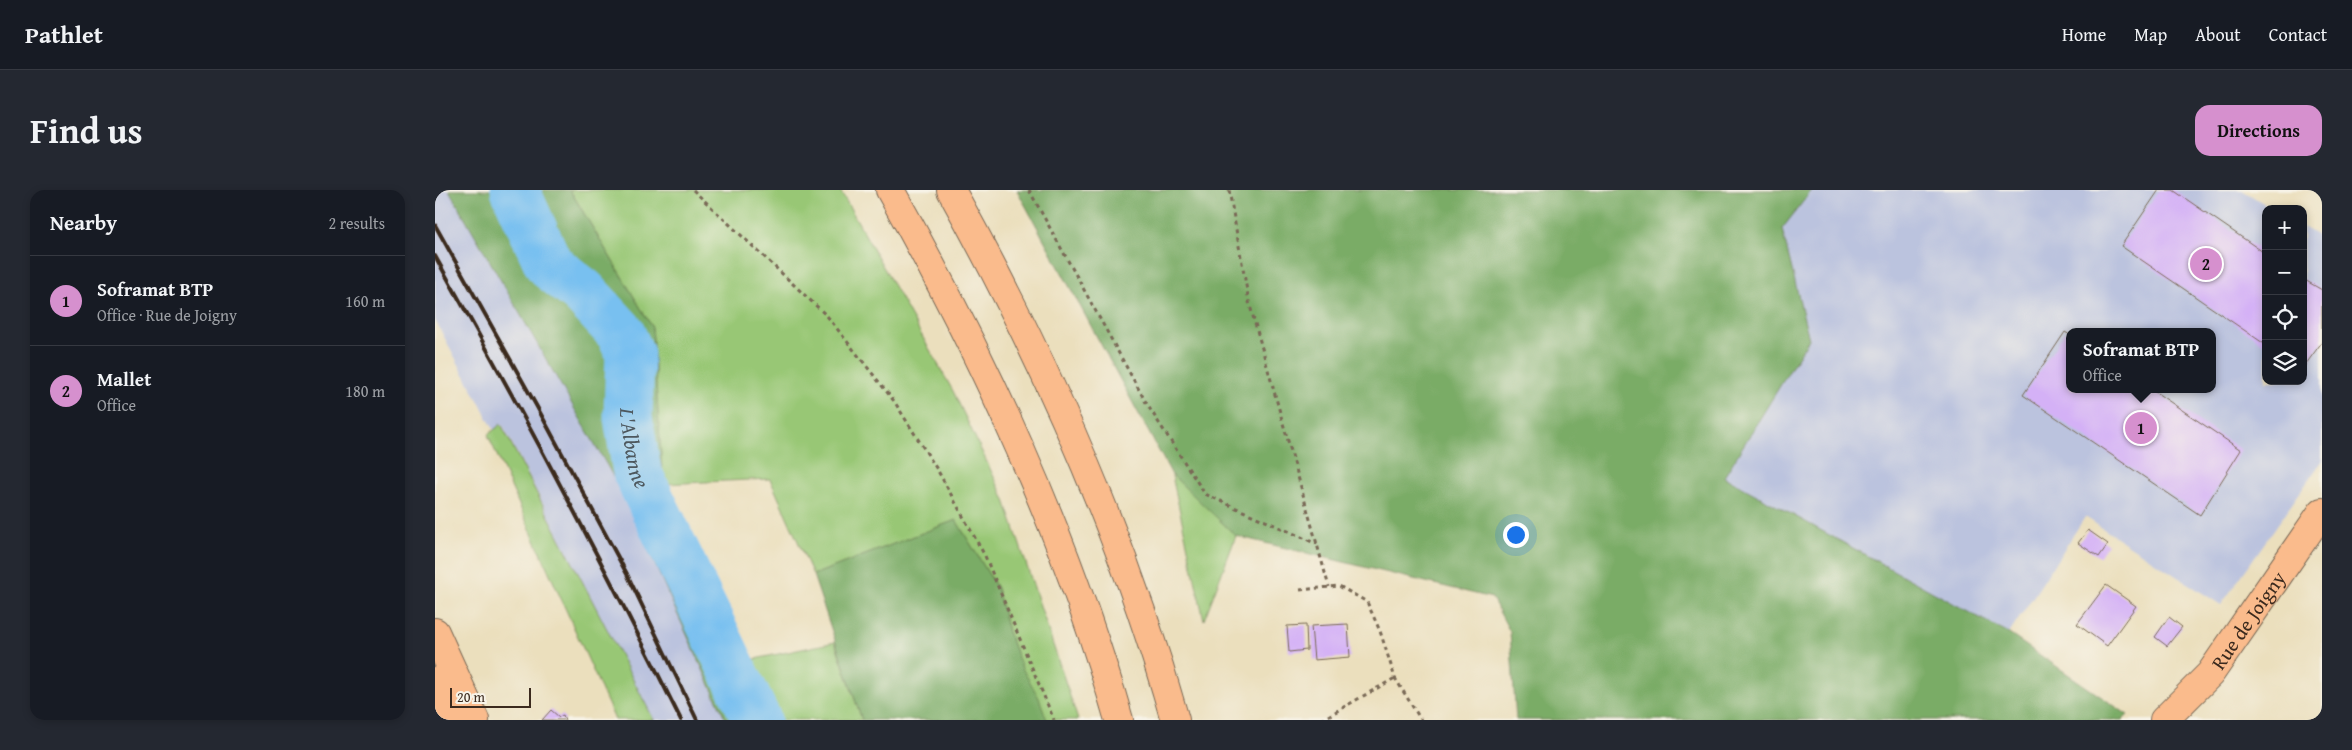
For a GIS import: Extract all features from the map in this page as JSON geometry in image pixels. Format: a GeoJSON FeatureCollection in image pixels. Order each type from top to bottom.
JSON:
{"type":"FeatureCollection","features":[{"type":"Feature","properties":{"kind":"main road"},"geometry":{"type":"LineString","coordinates":[[890,190],[939,276],[1027,465],[1067,564],[1119,720]]}},
{"type":"Feature","properties":{"kind":"main road"},"geometry":{"type":"LineString","coordinates":[[951,190],[996,272],[1044,370],[1082,457],[1124,563],[1175,720]]}},
{"type":"Feature","properties":{"kind":"main road","name":"Rue de Joigny"},"geometry":{"type":"LineString","coordinates":[[2164,720],[2210,674],[2322,512]]}},
{"type":"Feature","properties":{"kind":"main road"},"geometry":{"type":"LineString","coordinates":[[435,632],[475,720]]}},
{"type":"Feature","properties":{"kind":"main road"},"geometry":{"type":"LineString","coordinates":[[435,681],[454,720]]}},
{"type":"Feature","properties":{"kind":"path"},"geometry":{"type":"LineString","coordinates":[[693,190],[827,316],[894,401],[938,471],[985,556],[1054,720]]}},
{"type":"Feature","properties":{"kind":"path"},"geometry":{"type":"LineString","coordinates":[[1029,190],[1148,406],[1205,494],[1317,544]]}},
{"type":"Feature","properties":{"kind":"path"},"geometry":{"type":"LineString","coordinates":[[1229,190],[1249,302],[1329,587]]}},
{"type":"Feature","properties":{"kind":"path"},"geometry":{"type":"LineString","coordinates":[[1300,590],[1339,586],[1367,602],[1380,631],[1395,678],[1421,720]]}},
{"type":"Feature","properties":{"kind":"path"},"geometry":{"type":"LineString","coordinates":[[1321,720],[1395,678]]}},
{"type":"Feature","properties":{"kind":"shaded area"},"geometry":{"type":"Polygon","coordinates":[[[435,190],[449,190],[621,490],[726,720],[654,720],[502,424],[494,430],[435,320],[435,190]]]}},
{"type":"Feature","properties":{"kind":"shaded area"},"geometry":{"type":"Polygon","coordinates":[[[1812,190],[2242,190],[2266,205],[2262,205],[2262,385],[2307,385],[2307,229],[2322,238],[2322,461],[2221,605],[2085,517],[2009,634],[1724,477],[1809,339],[1782,229],[1812,190]]]}},
{"type":"Feature","properties":{"kind":"green space"},"geometry":{"type":"Polygon","coordinates":[[[449,190],[570,190],[652,327],[663,484],[779,720],[726,720],[621,490],[449,190]]]}},
{"type":"Feature","properties":{"kind":"green space"},"geometry":{"type":"Polygon","coordinates":[[[570,190],[840,190],[953,391],[1005,500],[1078,720],[1047,720],[1023,671],[1008,632],[997,588],[956,520],[813,575],[770,479],[663,484],[652,327],[570,190]]]}},
{"type":"Feature","properties":{"kind":"green space"},"geometry":{"type":"Polygon","coordinates":[[[1017,190],[1812,190],[1782,229],[1809,339],[1724,477],[2009,634],[2128,715],[2123,720],[1516,720],[1510,632],[1492,598],[1236,536],[1172,475],[1017,190]]]}},
{"type":"Feature","properties":{"kind":"green space"},"geometry":{"type":"Polygon","coordinates":[[[1163,360],[1212,381],[1236,536],[1204,620],[1172,476],[1163,360]]]}},
{"type":"Feature","properties":{"kind":"green space"},"geometry":{"type":"Polygon","coordinates":[[[501,424],[654,720],[615,720],[488,435],[501,424]]]}},
{"type":"Feature","properties":{"kind":"green space"},"geometry":{"type":"Polygon","coordinates":[[[956,520],[997,588],[1008,632],[1022,668],[1039,698],[1047,720],[862,720],[813,575],[956,520]]]}},
{"type":"Feature","properties":{"kind":"green space"},"geometry":{"type":"Polygon","coordinates":[[[835,642],[862,720],[779,720],[750,660],[835,642]]]}},
{"type":"Feature","properties":{"kind":"building"},"geometry":{"type":"Polygon","coordinates":[[[2159,190],[2173,190],[2262,251],[2262,342],[2121,246],[2159,190]]]}},
{"type":"Feature","properties":{"kind":"building"},"geometry":{"type":"Polygon","coordinates":[[[2307,281],[2322,290],[2322,342],[2307,363],[2307,281]]]}},
{"type":"Feature","properties":{"kind":"building"},"geometry":{"type":"Polygon","coordinates":[[[2065,332],[2066,393],[2157,393],[2241,450],[2200,515],[2023,395],[2065,332]]]}},
{"type":"Feature","properties":{"kind":"building"},"geometry":{"type":"Polygon","coordinates":[[[2088,530],[2108,544],[2099,557],[2078,543],[2088,530]]]}},
{"type":"Feature","properties":{"kind":"building"},"geometry":{"type":"Polygon","coordinates":[[[2106,585],[2136,606],[2107,646],[2077,624],[2106,585]]]}},
{"type":"Feature","properties":{"kind":"building"},"geometry":{"type":"Polygon","coordinates":[[[2169,617],[2182,627],[2167,646],[2155,637],[2169,617]]]}},
{"type":"Feature","properties":{"kind":"building"},"geometry":{"type":"Polygon","coordinates":[[[1348,624],[1350,657],[1314,660],[1311,626],[1348,624]]]}},
{"type":"Feature","properties":{"kind":"building"},"geometry":{"type":"Polygon","coordinates":[[[1306,625],[1307,650],[1289,652],[1287,626],[1306,625]]]}},
{"type":"Feature","properties":{"kind":"building"},"geometry":{"type":"Polygon","coordinates":[[[551,710],[559,717],[563,715],[565,720],[542,720],[551,710]]]}},
{"type":"Feature","properties":{"kind":"waterway","name":"L'Albanne"},"geometry":{"type":"LineString","coordinates":[[515,190],[549,265],[583,292],[620,332],[630,354],[628,417],[637,472],[757,720]]}},
{"type":"Feature","properties":{"kind":"railway"},"geometry":{"type":"LineString","coordinates":[[435,225],[537,407],[627,574],[697,720]]}},
{"type":"Feature","properties":{"kind":"railway"},"geometry":{"type":"LineString","coordinates":[[435,256],[561,486],[681,720]]}},
{"type":"Feature","properties":{"kind":"place","name":"Mallet"},"geometry":{"type":"Point","coordinates":[2206,264]}},
{"type":"Feature","properties":{"kind":"place","name":"Soframat BTP"},"geometry":{"type":"Point","coordinates":[2141,428]}}]}
